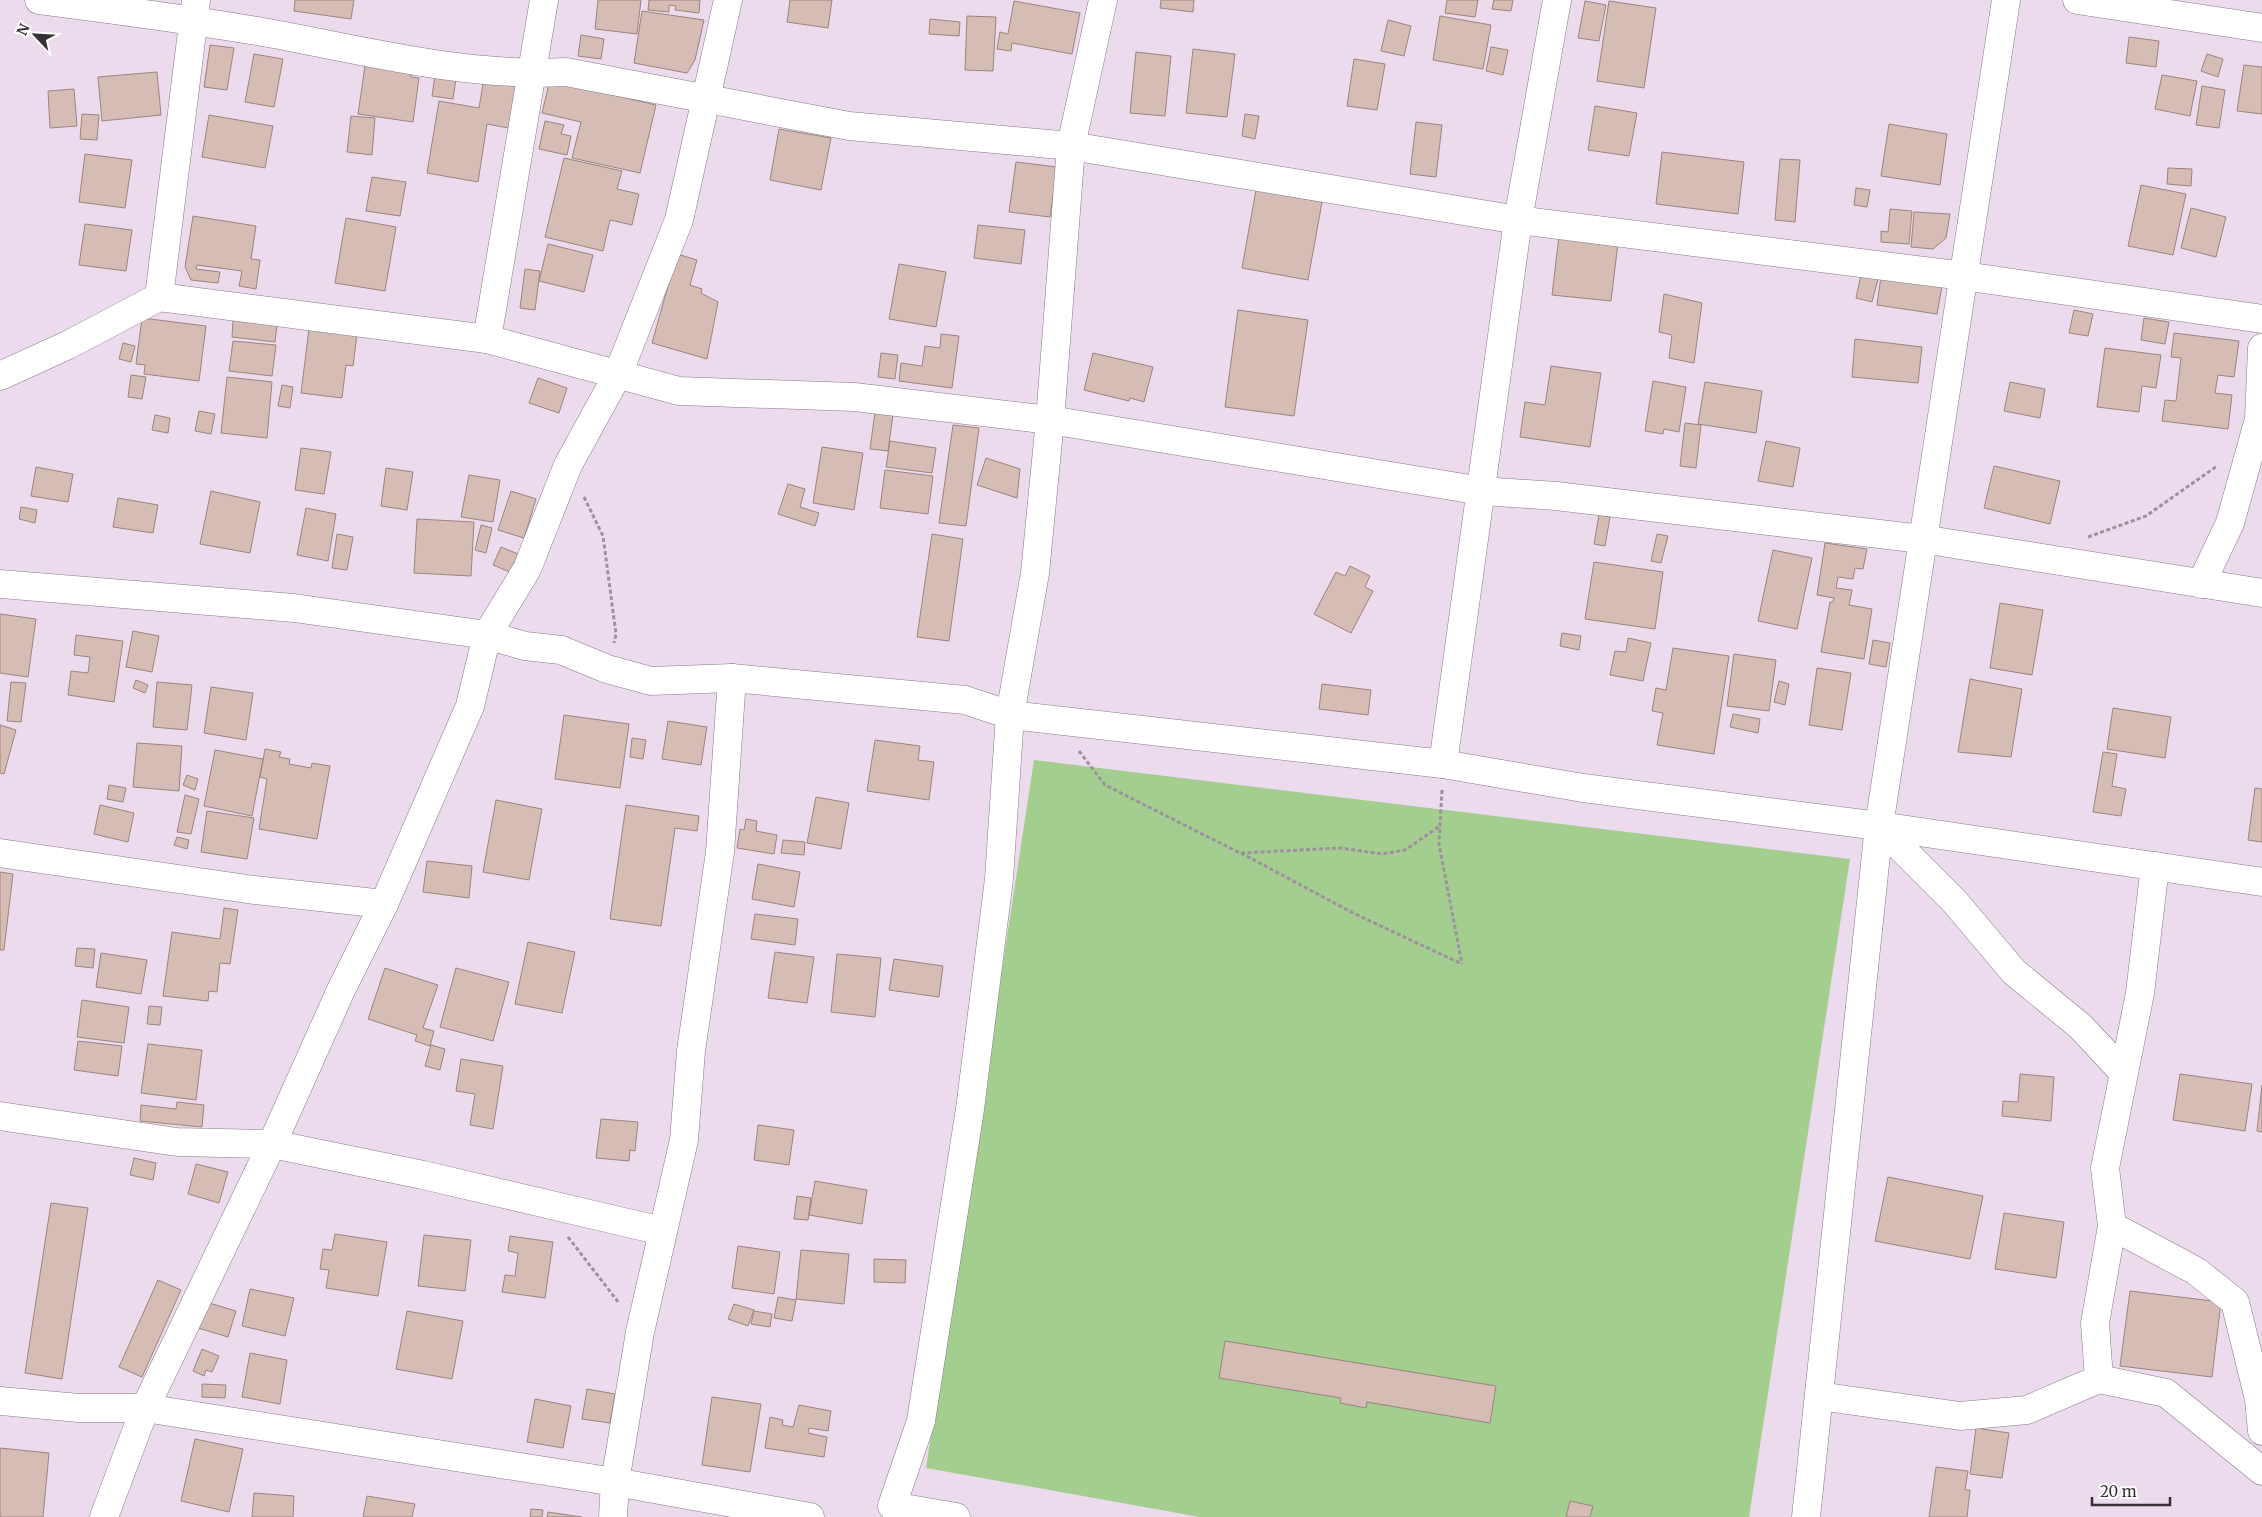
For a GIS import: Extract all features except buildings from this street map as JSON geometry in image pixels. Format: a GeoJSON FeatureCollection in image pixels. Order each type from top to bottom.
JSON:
{"type":"FeatureCollection","features":[{"type":"Feature","properties":{"kind":"street"},"geometry":{"type":"LineString","coordinates":[[39,0],[194,10],[430,64],[530,74],[566,72],[849,126],[1071,146],[1518,220],[1964,276],[2262,319]]}},
{"type":"Feature","properties":{"kind":"street"},"geometry":{"type":"LineString","coordinates":[[487,339],[530,74],[544,0]]}},
{"type":"Feature","properties":{"kind":"street"},"geometry":{"type":"LineString","coordinates":[[104,1517],[146,1408],[272,1144],[341,990],[384,904],[470,706],[487,635],[527,569],[568,466],[618,374],[679,220],[728,0]]}},
{"type":"Feature","properties":{"kind":"street"},"geometry":{"type":"LineString","coordinates":[[956,1517],[887,1513],[921,1422],[970,1108],[999,879],[1010,715],[1035,573],[1050,420],[1071,146],[1103,0]]}},
{"type":"Feature","properties":{"kind":"street"},"geometry":{"type":"LineString","coordinates":[[1443,764],[1518,220],[1557,0]]}},
{"type":"Feature","properties":{"kind":"street"},"geometry":{"type":"LineString","coordinates":[[1806,1517],[1879,826],[2006,0]]}},
{"type":"Feature","properties":{"kind":"street"},"geometry":{"type":"LineString","coordinates":[[2077,0],[2262,28]]}},
{"type":"Feature","properties":{"kind":"street"},"geometry":{"type":"LineString","coordinates":[[159,296],[180,138],[194,10]]}},
{"type":"Feature","properties":{"kind":"street"},"geometry":{"type":"LineString","coordinates":[[0,376],[68,345],[159,296],[487,339],[679,391],[854,397],[1050,420],[1482,491],[1556,496],[1922,539],[2262,593]]}},
{"type":"Feature","properties":{"kind":"street"},"geometry":{"type":"LineString","coordinates":[[2201,584],[2230,523],[2259,419],[2262,348]]}},
{"type":"Feature","properties":{"kind":"street"},"geometry":{"type":"LineString","coordinates":[[0,584],[294,608],[487,635],[525,646],[561,650],[607,669],[651,681],[732,678],[965,700],[1010,715],[1443,764],[1583,788],[1879,826],[2262,882]]}},
{"type":"Feature","properties":{"kind":"street"},"geometry":{"type":"LineString","coordinates":[[613,1517],[615,1482],[640,1332],[684,1140],[691,1051],[720,852],[732,678]]}},
{"type":"Feature","properties":{"kind":"street"},"geometry":{"type":"LineString","coordinates":[[1879,826],[1955,902],[2014,972],[2080,1026],[2122,1072]]}},
{"type":"Feature","properties":{"kind":"street"},"geometry":{"type":"LineString","coordinates":[[0,853],[254,890],[384,904]]}},
{"type":"Feature","properties":{"kind":"street"},"geometry":{"type":"LineString","coordinates":[[2099,1379],[2095,1323],[2112,1226],[2105,1168],[2122,1072],[2140,992],[2155,866]]}},
{"type":"Feature","properties":{"kind":"street"},"geometry":{"type":"LineString","coordinates":[[0,1116],[176,1142],[272,1144],[423,1175],[662,1231]]}},
{"type":"Feature","properties":{"kind":"street"},"geometry":{"type":"LineString","coordinates":[[2112,1226],[2196,1271],[2235,1302],[2261,1399],[2262,1431]]}},
{"type":"Feature","properties":{"kind":"street"},"geometry":{"type":"LineString","coordinates":[[1819,1396],[1960,1416],[2027,1410],[2099,1379],[2166,1393],[2262,1471]]}},
{"type":"Feature","properties":{"kind":"street"},"geometry":{"type":"LineString","coordinates":[[0,1401],[79,1408],[146,1408],[615,1482],[810,1517]]}},
{"type":"Feature","properties":{"kind":"path"},"geometry":{"type":"LineString","coordinates":[[2085,538],[2146,516],[2253,441]]}},
{"type":"Feature","properties":{"kind":"path"},"geometry":{"type":"LineString","coordinates":[[568,466],[603,536],[616,634],[607,669]]}},
{"type":"Feature","properties":{"kind":"path"},"geometry":{"type":"LineString","coordinates":[[1056,720],[1105,785],[1353,913],[1462,964],[1439,844],[1443,764]]}},
{"type":"Feature","properties":{"kind":"path"},"geometry":{"type":"LineString","coordinates":[[1240,853],[1341,848],[1382,854],[1405,850],[1440,826]]}},
{"type":"Feature","properties":{"kind":"path"},"geometry":{"type":"LineString","coordinates":[[544,1204],[640,1332]]}},
{"type":"Feature","properties":{"kind":"green space"},"geometry":{"type":"Polygon","coordinates":[[[1034,760],[1850,859],[1749,1517],[1200,1517],[926,1468],[1034,760]]]}}]}
